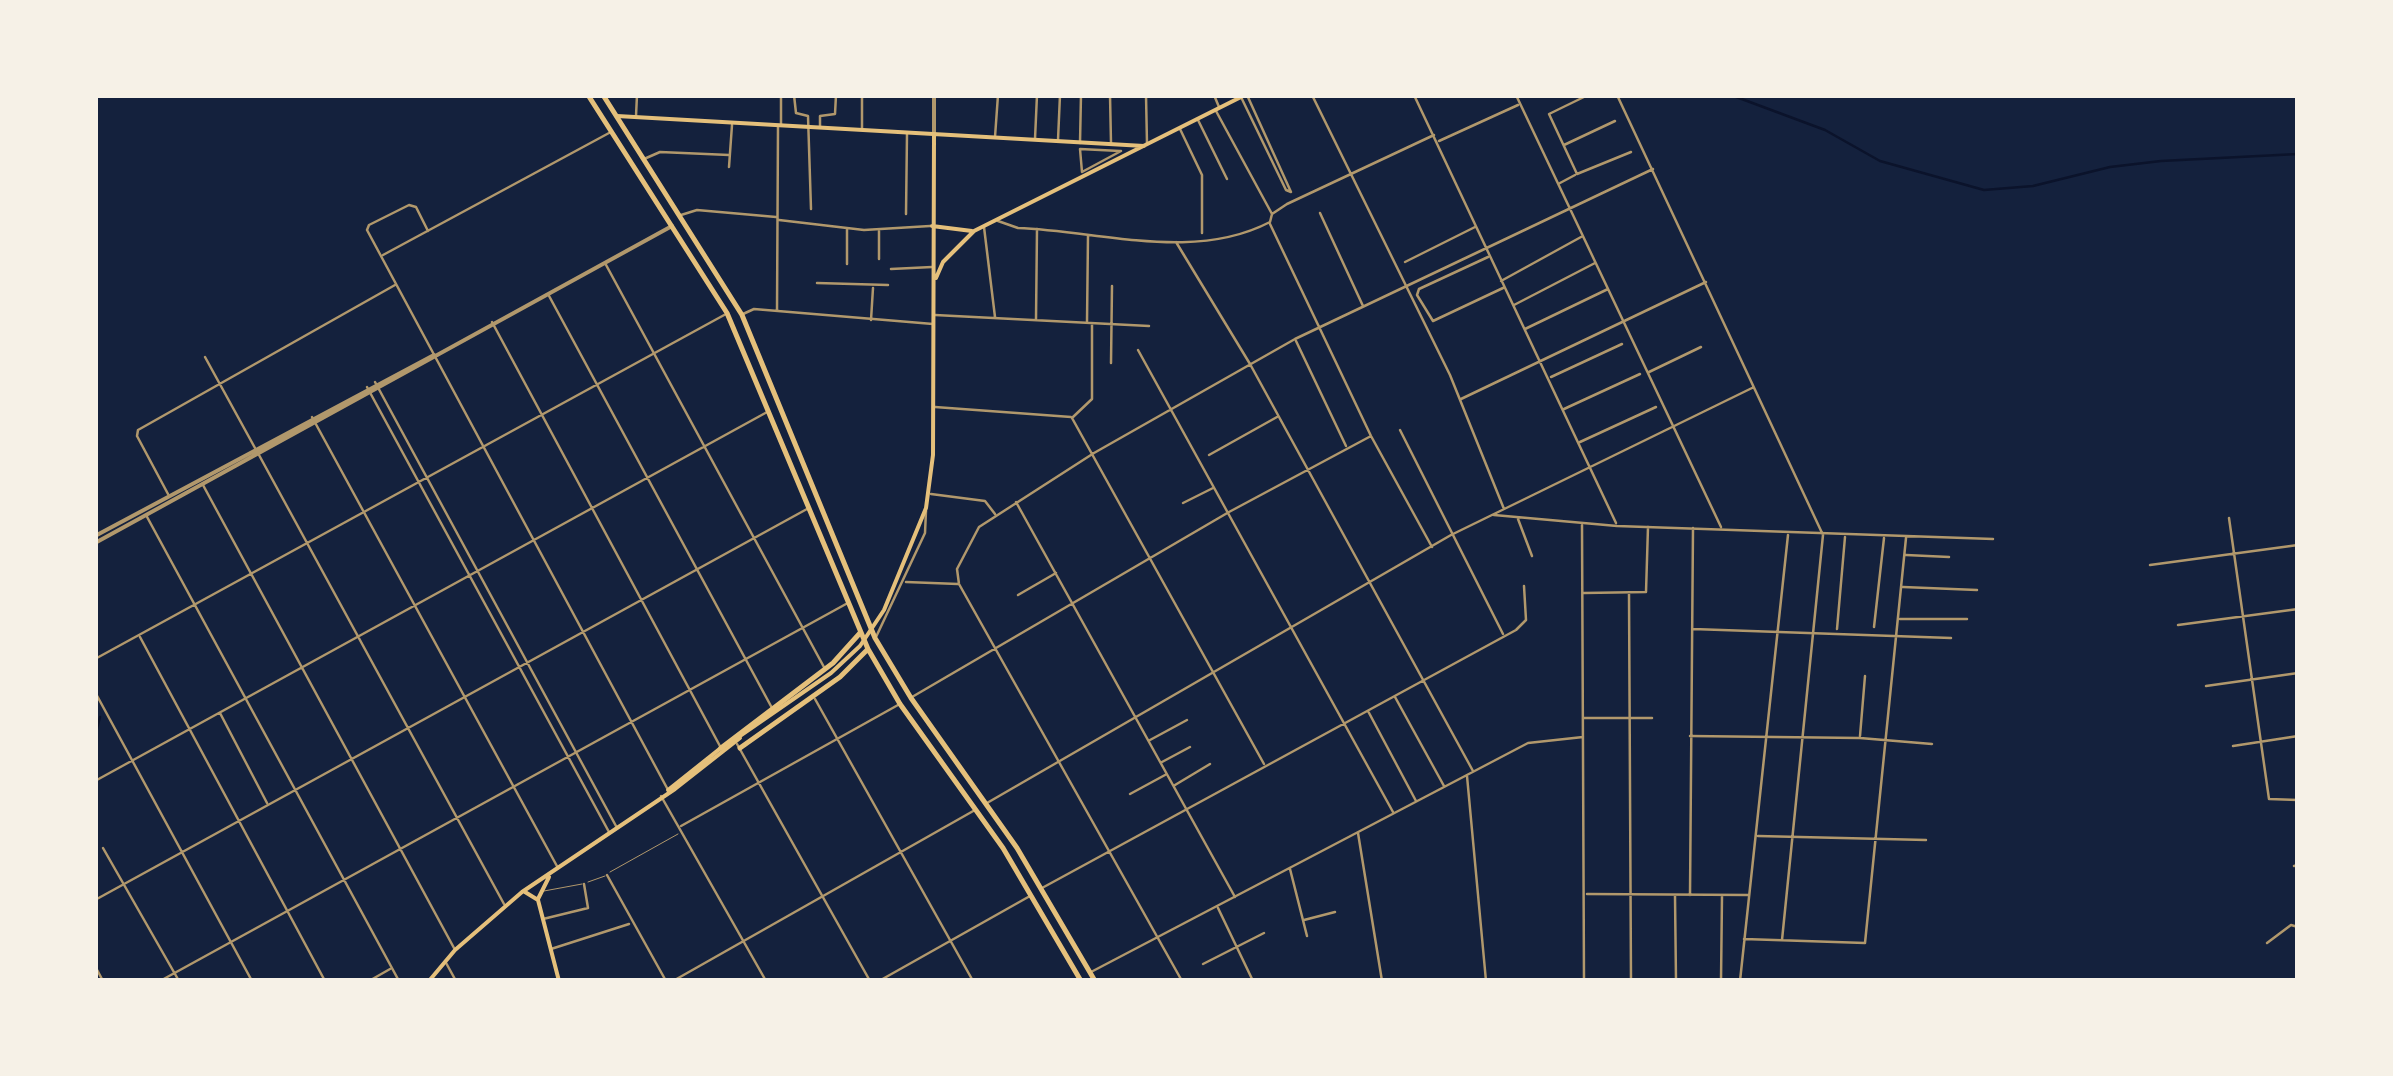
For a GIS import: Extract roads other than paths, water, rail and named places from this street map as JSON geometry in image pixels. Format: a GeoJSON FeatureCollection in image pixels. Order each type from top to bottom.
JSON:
{"type":"FeatureCollection","features":[{"type":"Feature","properties":{"kind":"highway"},"geometry":{"type":"LineString","coordinates":[[588,95],[727,313],[868,649],[900,704],[1032,895],[1079,980]]}},
{"type":"Feature","properties":{"kind":"highway"},"geometry":{"type":"LineString","coordinates":[[603,95],[742,315],[875,638],[910,698],[987,804],[1041,888],[1095,981]]}},
{"type":"Feature","properties":{"kind":"highway"},"geometry":{"type":"LineString","coordinates":[[721,748],[825,669],[860,633]]}},
{"type":"Feature","properties":{"kind":"highway"},"geometry":{"type":"LineString","coordinates":[[739,743],[813,696],[868,649]]}},
{"type":"Feature","properties":{"kind":"main road"},"geometry":{"type":"LineString","coordinates":[[935,282],[943,262],[974,231],[1244,96]]}},
{"type":"Feature","properties":{"kind":"main road"},"geometry":{"type":"LineString","coordinates":[[617,116],[1146,146]]}},
{"type":"Feature","properties":{"kind":"main road"},"geometry":{"type":"LineString","coordinates":[[429,981],[455,950],[522,892],[739,743],[837,668],[865,640],[884,610],[930,494],[934,407],[934,136]]}},
{"type":"Feature","properties":{"kind":"main road"},"geometry":{"type":"LineString","coordinates":[[1114,145],[1126,152],[1117,160]]}},
{"type":"Feature","properties":{"kind":"main road"},"geometry":{"type":"LineString","coordinates":[[932,226],[974,231]]}},
{"type":"Feature","properties":{"kind":"main road"},"geometry":{"type":"LineString","coordinates":[[668,790],[672,783],[721,748],[739,743]]}},
{"type":"Feature","properties":{"kind":"main road"},"geometry":{"type":"LineString","coordinates":[[538,900],[556,868]]}},
{"type":"Feature","properties":{"kind":"main road"},"geometry":{"type":"LineString","coordinates":[[522,892],[531,892],[538,900],[559,981]]}},
{"type":"Feature","properties":{"kind":"street"},"geometry":{"type":"LineString","coordinates":[[636,118],[637,95]]}},
{"type":"Feature","properties":{"kind":"street"},"geometry":{"type":"LineString","coordinates":[[777,312],[781,95]]}},
{"type":"Feature","properties":{"kind":"street"},"geometry":{"type":"LineString","coordinates":[[794,95],[796,113],[808,116],[810,208]]}},
{"type":"Feature","properties":{"kind":"street"},"geometry":{"type":"LineString","coordinates":[[820,127],[820,116],[836,114],[836,95]]}},
{"type":"Feature","properties":{"kind":"street"},"geometry":{"type":"LineString","coordinates":[[862,95],[862,130]]}},
{"type":"Feature","properties":{"kind":"street"},"geometry":{"type":"LineString","coordinates":[[934,95],[934,136]]}},
{"type":"Feature","properties":{"kind":"street"},"geometry":{"type":"LineString","coordinates":[[996,139],[998,95]]}},
{"type":"Feature","properties":{"kind":"street"},"geometry":{"type":"LineString","coordinates":[[1035,141],[1037,95]]}},
{"type":"Feature","properties":{"kind":"street"},"geometry":{"type":"LineString","coordinates":[[1058,142],[1060,95]]}},
{"type":"Feature","properties":{"kind":"street"},"geometry":{"type":"LineString","coordinates":[[1080,143],[1081,95]]}},
{"type":"Feature","properties":{"kind":"street"},"geometry":{"type":"LineString","coordinates":[[1110,95],[1114,145]]}},
{"type":"Feature","properties":{"kind":"street"},"geometry":{"type":"LineString","coordinates":[[1146,95],[1146,146]]}},
{"type":"Feature","properties":{"kind":"street"},"geometry":{"type":"LineString","coordinates":[[1214,95],[1371,436],[1432,547]]}},
{"type":"Feature","properties":{"kind":"street"},"geometry":{"type":"LineString","coordinates":[[1312,95],[1408,285],[1504,509]]}},
{"type":"Feature","properties":{"kind":"street"},"geometry":{"type":"LineString","coordinates":[[1414,95],[1617,526]]}},
{"type":"Feature","properties":{"kind":"street"},"geometry":{"type":"LineString","coordinates":[[1516,95],[1721,529]]}},
{"type":"Feature","properties":{"kind":"street"},"geometry":{"type":"LineString","coordinates":[[1576,174],[1549,114],[1588,95]]}},
{"type":"Feature","properties":{"kind":"street"},"geometry":{"type":"LineString","coordinates":[[1617,95],[1823,535],[1782,940]]}},
{"type":"Feature","properties":{"kind":"street"},"geometry":{"type":"LineString","coordinates":[[1244,96],[1253,107],[1292,192],[1286,190],[1244,96]]}},
{"type":"Feature","properties":{"kind":"street"},"geometry":{"type":"LineString","coordinates":[[1438,142],[1520,104]]}},
{"type":"Feature","properties":{"kind":"street"},"geometry":{"type":"LineString","coordinates":[[1248,110],[1253,107]]}},
{"type":"Feature","properties":{"kind":"street"},"geometry":{"type":"LineString","coordinates":[[1251,118],[1257,115]]}},
{"type":"Feature","properties":{"kind":"street"},"geometry":{"type":"LineString","coordinates":[[1197,119],[1226,178]]}},
{"type":"Feature","properties":{"kind":"street"},"geometry":{"type":"LineString","coordinates":[[1563,146],[1616,120]]}},
{"type":"Feature","properties":{"kind":"street"},"geometry":{"type":"LineString","coordinates":[[729,167],[732,124]]}},
{"type":"Feature","properties":{"kind":"street"},"geometry":{"type":"LineString","coordinates":[[1179,128],[1202,175],[1202,233]]}},
{"type":"Feature","properties":{"kind":"street"},"geometry":{"type":"LineString","coordinates":[[381,256],[612,132]]}},
{"type":"Feature","properties":{"kind":"street"},"geometry":{"type":"LineString","coordinates":[[906,214],[907,132]]}},
{"type":"Feature","properties":{"kind":"street"},"geometry":{"type":"LineString","coordinates":[[1272,214],[1434,135]]}},
{"type":"Feature","properties":{"kind":"street"},"geometry":{"type":"LineString","coordinates":[[1261,138],[1267,136]]}},
{"type":"Feature","properties":{"kind":"street"},"geometry":{"type":"LineString","coordinates":[[1080,149],[1121,151],[1120,153],[1082,172],[1080,149]]}},
{"type":"Feature","properties":{"kind":"street"},"geometry":{"type":"LineString","coordinates":[[644,158],[660,152],[729,155]]}},
{"type":"Feature","properties":{"kind":"street"},"geometry":{"type":"LineString","coordinates":[[1558,183],[1630,152]]}},
{"type":"Feature","properties":{"kind":"street"},"geometry":{"type":"LineString","coordinates":[[1182,981],[1107,854],[998,647],[959,584],[957,569],[964,552],[979,527],[1015,500],[1250,364],[1653,169]]}},
{"type":"Feature","properties":{"kind":"street"},"geometry":{"type":"LineString","coordinates":[[428,231],[416,207],[406,205],[368,228],[668,790]]}},
{"type":"Feature","properties":{"kind":"street"},"geometry":{"type":"LineString","coordinates":[[681,216],[697,210],[879,230],[932,226]]}},
{"type":"Feature","properties":{"kind":"street"},"geometry":{"type":"LineString","coordinates":[[1320,213],[1364,307]]}},
{"type":"Feature","properties":{"kind":"street"},"geometry":{"type":"LineString","coordinates":[[997,220],[1005,226],[1176,242],[1230,240],[1270,222]]}},
{"type":"Feature","properties":{"kind":"street"},"geometry":{"type":"LineString","coordinates":[[145,512],[168,496],[672,226]]}},
{"type":"Feature","properties":{"kind":"street"},"geometry":{"type":"LineString","coordinates":[[1405,262],[1476,226]]}},
{"type":"Feature","properties":{"kind":"street"},"geometry":{"type":"LineString","coordinates":[[847,227],[847,264]]}},
{"type":"Feature","properties":{"kind":"street"},"geometry":{"type":"LineString","coordinates":[[984,227],[994,318]]}},
{"type":"Feature","properties":{"kind":"street"},"geometry":{"type":"LineString","coordinates":[[1036,320],[1037,229]]}},
{"type":"Feature","properties":{"kind":"street"},"geometry":{"type":"LineString","coordinates":[[879,230],[880,258]]}},
{"type":"Feature","properties":{"kind":"street"},"geometry":{"type":"LineString","coordinates":[[1072,418],[1092,399],[1088,233]]}},
{"type":"Feature","properties":{"kind":"street"},"geometry":{"type":"LineString","coordinates":[[1501,281],[1582,236]]}},
{"type":"Feature","properties":{"kind":"street"},"geometry":{"type":"LineString","coordinates":[[1176,242],[1250,364],[1473,771]]}},
{"type":"Feature","properties":{"kind":"street"},"geometry":{"type":"LineString","coordinates":[[1490,256],[1419,289],[1417,296],[1434,321],[1504,287]]}},
{"type":"Feature","properties":{"kind":"street"},"geometry":{"type":"LineString","coordinates":[[604,262],[825,669]]}},
{"type":"Feature","properties":{"kind":"street"},"geometry":{"type":"LineString","coordinates":[[1512,306],[1596,262]]}},
{"type":"Feature","properties":{"kind":"street"},"geometry":{"type":"LineString","coordinates":[[892,268],[934,268]]}},
{"type":"Feature","properties":{"kind":"street"},"geometry":{"type":"LineString","coordinates":[[1459,400],[1706,281]]}},
{"type":"Feature","properties":{"kind":"street"},"geometry":{"type":"LineString","coordinates":[[816,283],[888,286]]}},
{"type":"Feature","properties":{"kind":"street"},"geometry":{"type":"LineString","coordinates":[[168,496],[137,432],[397,284]]}},
{"type":"Feature","properties":{"kind":"street"},"geometry":{"type":"LineString","coordinates":[[870,322],[873,285]]}},
{"type":"Feature","properties":{"kind":"street"},"geometry":{"type":"LineString","coordinates":[[1111,363],[1112,286]]}},
{"type":"Feature","properties":{"kind":"street"},"geometry":{"type":"LineString","coordinates":[[1524,330],[1609,288]]}},
{"type":"Feature","properties":{"kind":"street"},"geometry":{"type":"LineString","coordinates":[[547,293],[772,708]]}},
{"type":"Feature","properties":{"kind":"street"},"geometry":{"type":"LineString","coordinates":[[742,315],[754,310],[934,324]]}},
{"type":"Feature","properties":{"kind":"street"},"geometry":{"type":"LineString","coordinates":[[95,660],[727,313]]}},
{"type":"Feature","properties":{"kind":"street"},"geometry":{"type":"LineString","coordinates":[[934,314],[1149,326]]}},
{"type":"Feature","properties":{"kind":"street"},"geometry":{"type":"LineString","coordinates":[[492,322],[638,601],[721,748]]}},
{"type":"Feature","properties":{"kind":"street"},"geometry":{"type":"LineString","coordinates":[[1296,339],[1348,448]]}},
{"type":"Feature","properties":{"kind":"street"},"geometry":{"type":"LineString","coordinates":[[1548,378],[1622,344]]}},
{"type":"Feature","properties":{"kind":"street"},"geometry":{"type":"LineString","coordinates":[[1648,373],[1702,347]]}},
{"type":"Feature","properties":{"kind":"street"},"geometry":{"type":"LineString","coordinates":[[1138,350],[1394,813]]}},
{"type":"Feature","properties":{"kind":"street"},"geometry":{"type":"LineString","coordinates":[[205,357],[505,906]]}},
{"type":"Feature","properties":{"kind":"street"},"geometry":{"type":"LineString","coordinates":[[1564,409],[1640,374]]}},
{"type":"Feature","properties":{"kind":"street"},"geometry":{"type":"LineString","coordinates":[[377,385],[616,827]]}},
{"type":"Feature","properties":{"kind":"street"},"geometry":{"type":"LineString","coordinates":[[987,804],[1451,535],[1753,387]]}},
{"type":"Feature","properties":{"kind":"street"},"geometry":{"type":"LineString","coordinates":[[369,389],[609,832]]}},
{"type":"Feature","properties":{"kind":"street"},"geometry":{"type":"LineString","coordinates":[[1579,442],[1656,406]]}},
{"type":"Feature","properties":{"kind":"street"},"geometry":{"type":"LineString","coordinates":[[934,407],[1065,413],[1072,418],[1265,765]]}},
{"type":"Feature","properties":{"kind":"street"},"geometry":{"type":"LineString","coordinates":[[95,781],[770,410]]}},
{"type":"Feature","properties":{"kind":"street"},"geometry":{"type":"LineString","coordinates":[[1209,456],[1279,416]]}},
{"type":"Feature","properties":{"kind":"street"},"geometry":{"type":"LineString","coordinates":[[313,420],[366,511],[556,868]]}},
{"type":"Feature","properties":{"kind":"street"},"geometry":{"type":"LineString","coordinates":[[1400,430],[1504,635]]}},
{"type":"Feature","properties":{"kind":"street"},"geometry":{"type":"LineString","coordinates":[[397,436],[405,433]]}},
{"type":"Feature","properties":{"kind":"street"},"geometry":{"type":"LineString","coordinates":[[910,698],[1229,512],[1371,436]]}},
{"type":"Feature","properties":{"kind":"street"},"geometry":{"type":"LineString","coordinates":[[95,539],[202,484],[257,450]]}},
{"type":"Feature","properties":{"kind":"street"},"geometry":{"type":"LineString","coordinates":[[202,484],[455,950]]}},
{"type":"Feature","properties":{"kind":"street"},"geometry":{"type":"LineString","coordinates":[[1183,503],[1214,488]]}},
{"type":"Feature","properties":{"kind":"street"},"geometry":{"type":"LineString","coordinates":[[930,494],[984,501],[995,514]]}},
{"type":"Feature","properties":{"kind":"street"},"geometry":{"type":"LineString","coordinates":[[1015,500],[1235,897]]}},
{"type":"Feature","properties":{"kind":"street"},"geometry":{"type":"LineString","coordinates":[[875,638],[925,533],[926,508]]}},
{"type":"Feature","properties":{"kind":"street"},"geometry":{"type":"LineString","coordinates":[[95,900],[807,509]]}},
{"type":"Feature","properties":{"kind":"street"},"geometry":{"type":"LineString","coordinates":[[145,512],[400,981]]}},
{"type":"Feature","properties":{"kind":"street"},"geometry":{"type":"LineString","coordinates":[[1492,514],[1617,526],[1993,539]]}},
{"type":"Feature","properties":{"kind":"street"},"geometry":{"type":"LineString","coordinates":[[1518,517],[1532,556]]}},
{"type":"Feature","properties":{"kind":"street"},"geometry":{"type":"LineString","coordinates":[[2230,518],[2269,800],[2298,800]]}},
{"type":"Feature","properties":{"kind":"street"},"geometry":{"type":"LineString","coordinates":[[1582,523],[1584,981]]}},
{"type":"Feature","properties":{"kind":"street"},"geometry":{"type":"LineString","coordinates":[[447,530],[454,526]]}},
{"type":"Feature","properties":{"kind":"street"},"geometry":{"type":"LineString","coordinates":[[1583,593],[1628,594],[1647,589],[1648,526]]}},
{"type":"Feature","properties":{"kind":"street"},"geometry":{"type":"LineString","coordinates":[[1690,895],[1693,527]]}},
{"type":"Feature","properties":{"kind":"street"},"geometry":{"type":"LineString","coordinates":[[1740,981],[1788,532]]}},
{"type":"Feature","properties":{"kind":"street"},"geometry":{"type":"LineString","coordinates":[[1837,629],[1845,536]]}},
{"type":"Feature","properties":{"kind":"street"},"geometry":{"type":"LineString","coordinates":[[1874,627],[1884,537]]}},
{"type":"Feature","properties":{"kind":"street"},"geometry":{"type":"LineString","coordinates":[[1744,939],[1865,943],[1906,538]]}},
{"type":"Feature","properties":{"kind":"street"},"geometry":{"type":"LineString","coordinates":[[2150,566],[2298,544]]}},
{"type":"Feature","properties":{"kind":"street"},"geometry":{"type":"LineString","coordinates":[[1904,555],[1949,557]]}},
{"type":"Feature","properties":{"kind":"street"},"geometry":{"type":"LineString","coordinates":[[1018,595],[1057,573]]}},
{"type":"Feature","properties":{"kind":"street"},"geometry":{"type":"LineString","coordinates":[[904,582],[959,584]]}},
{"type":"Feature","properties":{"kind":"street"},"geometry":{"type":"LineString","coordinates":[[1041,888],[1504,635],[1526,620],[1524,586]]}},
{"type":"Feature","properties":{"kind":"street"},"geometry":{"type":"LineString","coordinates":[[1902,587],[1977,590]]}},
{"type":"Feature","properties":{"kind":"street"},"geometry":{"type":"LineString","coordinates":[[1628,594],[1631,981]]}},
{"type":"Feature","properties":{"kind":"street"},"geometry":{"type":"LineString","coordinates":[[160,981],[846,604]]}},
{"type":"Feature","properties":{"kind":"street"},"geometry":{"type":"LineString","coordinates":[[2178,626],[2298,609]]}},
{"type":"Feature","properties":{"kind":"street"},"geometry":{"type":"LineString","coordinates":[[496,620],[503,617]]}},
{"type":"Feature","properties":{"kind":"street"},"geometry":{"type":"LineString","coordinates":[[1898,619],[1967,619]]}},
{"type":"Feature","properties":{"kind":"street"},"geometry":{"type":"LineString","coordinates":[[1693,628],[1811,636],[1952,638]]}},
{"type":"Feature","properties":{"kind":"street"},"geometry":{"type":"LineString","coordinates":[[140,636],[325,981]]}},
{"type":"Feature","properties":{"kind":"street"},"geometry":{"type":"LineString","coordinates":[[2206,686],[2298,672]]}},
{"type":"Feature","properties":{"kind":"street"},"geometry":{"type":"LineString","coordinates":[[1860,738],[1865,676]]}},
{"type":"Feature","properties":{"kind":"street"},"geometry":{"type":"LineString","coordinates":[[95,692],[129,762],[252,981]]}},
{"type":"Feature","properties":{"kind":"street"},"geometry":{"type":"LineString","coordinates":[[813,696],[973,981]]}},
{"type":"Feature","properties":{"kind":"street"},"geometry":{"type":"LineString","coordinates":[[1394,696],[1444,786]]}},
{"type":"Feature","properties":{"kind":"street"},"geometry":{"type":"LineString","coordinates":[[682,828],[900,704]]}},
{"type":"Feature","properties":{"kind":"street"},"geometry":{"type":"LineString","coordinates":[[544,712],[551,708]]}},
{"type":"Feature","properties":{"kind":"street"},"geometry":{"type":"LineString","coordinates":[[1367,710],[1417,801]]}},
{"type":"Feature","properties":{"kind":"street"},"geometry":{"type":"LineString","coordinates":[[219,712],[268,804]]}},
{"type":"Feature","properties":{"kind":"street"},"geometry":{"type":"LineString","coordinates":[[1584,718],[1652,718]]}},
{"type":"Feature","properties":{"kind":"street"},"geometry":{"type":"LineString","coordinates":[[1149,741],[1187,720]]}},
{"type":"Feature","properties":{"kind":"street"},"geometry":{"type":"LineString","coordinates":[[1690,736],[1860,738],[1932,744]]}},
{"type":"Feature","properties":{"kind":"street"},"geometry":{"type":"LineString","coordinates":[[2233,746],[2298,736]]}},
{"type":"Feature","properties":{"kind":"street"},"geometry":{"type":"LineString","coordinates":[[1090,973],[1528,743],[1583,737]]}},
{"type":"Feature","properties":{"kind":"street"},"geometry":{"type":"LineString","coordinates":[[739,743],[870,981]]}},
{"type":"Feature","properties":{"kind":"street"},"geometry":{"type":"LineString","coordinates":[[1160,762],[1190,747]]}},
{"type":"Feature","properties":{"kind":"street"},"geometry":{"type":"LineString","coordinates":[[1173,785],[1210,764]]}},
{"type":"Feature","properties":{"kind":"street"},"geometry":{"type":"LineString","coordinates":[[1130,794],[1167,774]]}},
{"type":"Feature","properties":{"kind":"street"},"geometry":{"type":"LineString","coordinates":[[1467,774],[1486,981]]}},
{"type":"Feature","properties":{"kind":"street"},"geometry":{"type":"LineString","coordinates":[[590,796],[597,793]]}},
{"type":"Feature","properties":{"kind":"street"},"geometry":{"type":"LineString","coordinates":[[661,796],[766,981]]}},
{"type":"Feature","properties":{"kind":"street"},"geometry":{"type":"LineString","coordinates":[[673,981],[975,810]]}},
{"type":"Feature","properties":{"kind":"street"},"geometry":{"type":"LineString","coordinates":[[1358,832],[1382,981]]}},
{"type":"Feature","properties":{"kind":"street"},"geometry":{"type":"LineString","coordinates":[[1755,836],[1926,840]]}},
{"type":"Feature","properties":{"kind":"street"},"geometry":{"type":"LineString","coordinates":[[103,848],[179,981]]}},
{"type":"Feature","properties":{"kind":"street"},"geometry":{"type":"LineString","coordinates":[[1290,868],[1307,936]]}},
{"type":"Feature","properties":{"kind":"street"},"geometry":{"type":"LineString","coordinates":[[607,876],[666,981]]}},
{"type":"Feature","properties":{"kind":"street"},"geometry":{"type":"LineString","coordinates":[[543,918],[588,908],[584,884]]}},
{"type":"Feature","properties":{"kind":"street"},"geometry":{"type":"LineString","coordinates":[[1585,894],[1750,895]]}},
{"type":"Feature","properties":{"kind":"street"},"geometry":{"type":"LineString","coordinates":[[1721,981],[1722,894]]}},
{"type":"Feature","properties":{"kind":"street"},"geometry":{"type":"LineString","coordinates":[[879,981],[1032,895]]}},
{"type":"Feature","properties":{"kind":"street"},"geometry":{"type":"LineString","coordinates":[[1676,895],[1676,981]]}},
{"type":"Feature","properties":{"kind":"street"},"geometry":{"type":"LineString","coordinates":[[1217,906],[1253,981]]}},
{"type":"Feature","properties":{"kind":"street"},"geometry":{"type":"LineString","coordinates":[[1303,920],[1335,912]]}},
{"type":"Feature","properties":{"kind":"street"},"geometry":{"type":"LineString","coordinates":[[550,950],[632,922]]}},
{"type":"Feature","properties":{"kind":"street"},"geometry":{"type":"LineString","coordinates":[[2268,943],[2290,925],[2298,927]]}},
{"type":"Feature","properties":{"kind":"street"},"geometry":{"type":"LineString","coordinates":[[1203,964],[1264,933]]}},
{"type":"Feature","properties":{"kind":"street"},"geometry":{"type":"LineString","coordinates":[[445,961],[456,981]]}},
{"type":"Feature","properties":{"kind":"street"},"geometry":{"type":"LineString","coordinates":[[95,966],[103,981]]}},
{"type":"Feature","properties":{"kind":"street"},"geometry":{"type":"LineString","coordinates":[[369,981],[392,968]]}},
{"type":"Feature","properties":{"kind":"lane"},"geometry":{"type":"LineString","coordinates":[[540,891],[607,876],[682,828]]}},
{"type":"Feature","properties":{"kind":"waterway"},"geometry":{"type":"LineString","coordinates":[[1731,95],[1825,130],[1880,161],[1984,190],[2033,186],[2110,167],[2161,161],[2298,154]]}},
{"type":"Feature","properties":{"kind":"waterway"},"geometry":{"type":"LineString","coordinates":[[95,736],[100,717]]}}]}
